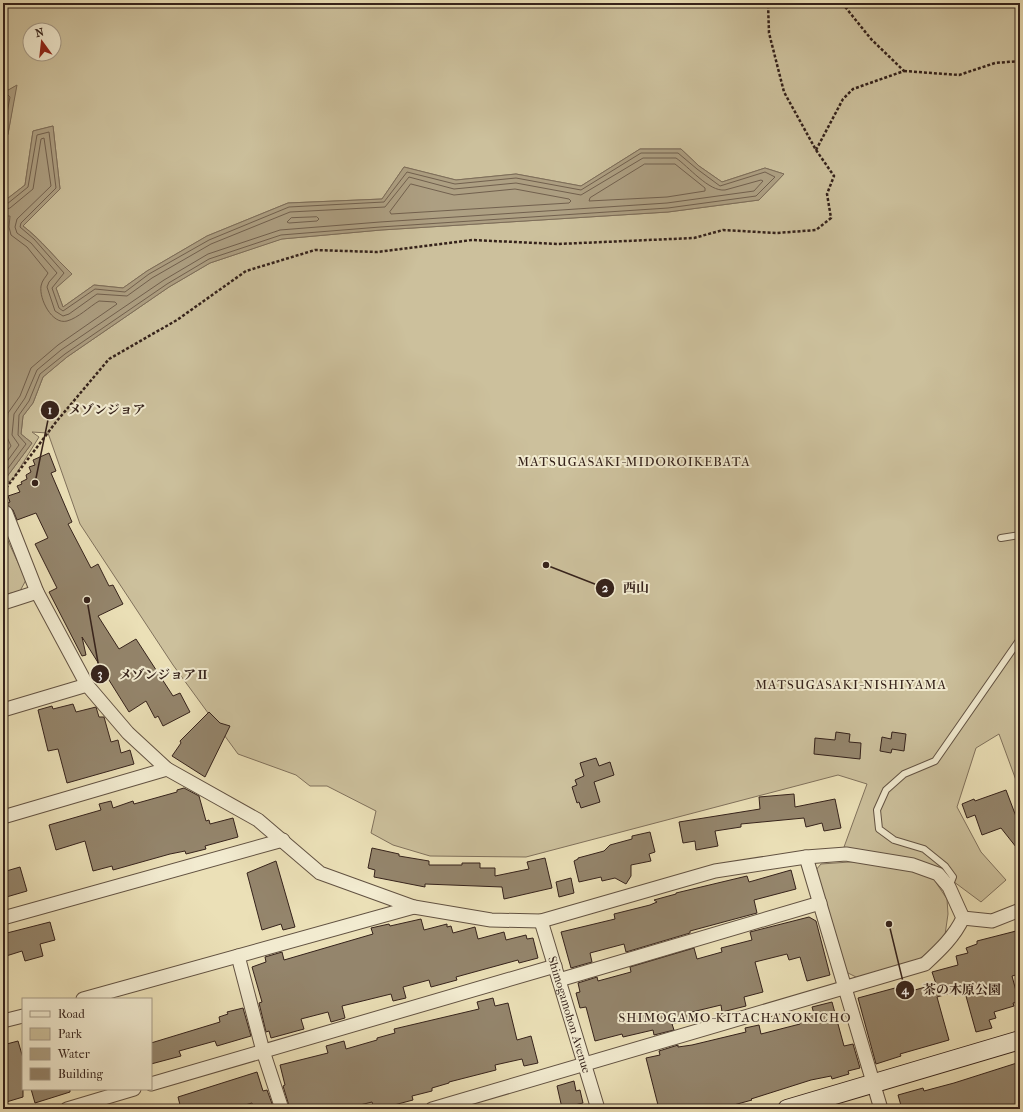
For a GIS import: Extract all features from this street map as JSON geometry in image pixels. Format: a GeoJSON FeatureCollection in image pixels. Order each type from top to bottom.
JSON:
{"type":"FeatureCollection","features":[{"type":"Feature","properties":{"kind":"street"},"geometry":{"type":"LineString","coordinates":[[3,511],[6,513],[37,592],[87,685],[128,733],[167,769],[258,820],[320,873],[414,907],[491,920],[542,921],[715,871],[806,857],[846,854],[913,865],[938,874],[950,886],[963,918],[957,931],[943,948],[925,964],[845,986],[432,1109]]}},
{"type":"Feature","properties":{"kind":"street"},"geometry":{"type":"LineString","coordinates":[[3,602],[37,592]]}},
{"type":"Feature","properties":{"kind":"street"},"geometry":{"type":"LineString","coordinates":[[3,710],[87,685]]}},
{"type":"Feature","properties":{"kind":"street"},"geometry":{"type":"LineString","coordinates":[[3,817],[167,769]]}},
{"type":"Feature","properties":{"kind":"street"},"geometry":{"type":"LineString","coordinates":[[3,918],[283,840]]}},
{"type":"Feature","properties":{"kind":"street"},"geometry":{"type":"LineString","coordinates":[[806,857],[881,1109]]}},
{"type":"Feature","properties":{"kind":"street"},"geometry":{"type":"LineString","coordinates":[[559,980],[820,903]]}},
{"type":"Feature","properties":{"kind":"street"},"geometry":{"type":"LineString","coordinates":[[87,998],[414,907]]}},
{"type":"Feature","properties":{"kind":"street"},"geometry":{"type":"LineString","coordinates":[[963,918],[992,921],[1020,910]]}},
{"type":"Feature","properties":{"kind":"street","name":"Shimogamohon Avenue"},"geometry":{"type":"LineString","coordinates":[[542,921],[598,1109]]}},
{"type":"Feature","properties":{"kind":"street"},"geometry":{"type":"LineString","coordinates":[[238,956],[282,1109]]}},
{"type":"Feature","properties":{"kind":"street"},"geometry":{"type":"LineString","coordinates":[[152,1084],[555,966]]}},
{"type":"Feature","properties":{"kind":"street"},"geometry":{"type":"LineString","coordinates":[[3,1021],[22,1016]]}},
{"type":"Feature","properties":{"kind":"street"},"geometry":{"type":"LineString","coordinates":[[787,1109],[1020,1040]]}},
{"type":"Feature","properties":{"kind":"street"},"geometry":{"type":"LineString","coordinates":[[67,1109],[131,1090]]}},
{"type":"Feature","properties":{"kind":"lane"},"geometry":{"type":"LineString","coordinates":[[1001,538],[1020,535]]}},
{"type":"Feature","properties":{"kind":"lane"},"geometry":{"type":"LineString","coordinates":[[950,886],[953,877],[945,866],[924,849],[894,840],[879,829],[877,810],[886,790],[904,774],[935,761],[1020,639]]}},
{"type":"Feature","properties":{"kind":"path"},"geometry":{"type":"LineString","coordinates":[[3,492],[56,422],[109,359],[177,320],[246,272],[315,250],[377,252],[472,240],[558,244],[694,238],[724,230],[776,233],[816,230],[831,218],[827,194],[834,176],[816,150],[784,92],[769,33],[768,3]]}},
{"type":"Feature","properties":{"kind":"path"},"geometry":{"type":"LineString","coordinates":[[842,3],[871,39],[904,72]]}},
{"type":"Feature","properties":{"kind":"path"},"geometry":{"type":"LineString","coordinates":[[816,150],[843,99],[853,89],[904,72],[959,75],[995,63],[1020,61]]}},
{"type":"Feature","properties":{"kind":"green space"},"geometry":{"type":"Polygon","coordinates":[[[3,3],[1020,3],[1020,791],[999,734],[976,748],[957,807],[981,852],[1006,880],[981,902],[934,867],[844,847],[867,784],[838,775],[526,857],[430,856],[393,845],[371,833],[376,811],[327,786],[310,786],[296,775],[238,754],[173,665],[80,524],[48,433],[32,432],[39,437],[13,479],[3,485],[3,479],[6,478],[32,443],[21,434],[23,416],[33,403],[43,377],[67,357],[169,287],[210,263],[281,239],[381,230],[668,212],[759,200],[784,174],[765,168],[722,182],[699,166],[681,149],[640,149],[581,186],[516,174],[456,180],[404,167],[382,199],[288,203],[207,236],[147,271],[123,288],[94,285],[63,307],[56,288],[71,274],[30,231],[23,226],[60,189],[53,126],[33,131],[25,185],[3,202],[3,145],[8,134],[16,86],[3,93],[3,3]]]}},
{"type":"Feature","properties":{"kind":"green space"},"geometry":{"type":"Polygon","coordinates":[[[3,530],[26,580],[20,591],[3,595],[3,530]]]}},
{"type":"Feature","properties":{"kind":"green space"},"geometry":{"type":"Polygon","coordinates":[[[864,861],[927,869],[947,899],[948,914],[945,935],[935,947],[918,960],[860,979],[846,972],[815,871],[821,864],[864,861]]]}},
{"type":"Feature","properties":{"kind":"water"},"geometry":{"type":"Polygon","coordinates":[[[17,85],[8,134],[3,145],[3,93],[17,85]]]}},
{"type":"Feature","properties":{"kind":"water"},"geometry":{"type":"Polygon","coordinates":[[[53,126],[60,189],[23,226],[36,237],[72,274],[56,288],[63,307],[94,285],[123,288],[147,271],[207,236],[288,203],[382,199],[404,167],[456,180],[516,174],[581,186],[640,149],[681,149],[699,166],[722,182],[765,168],[784,174],[759,200],[668,212],[381,230],[282,239],[210,263],[169,287],[67,357],[43,377],[33,403],[23,416],[21,434],[32,443],[6,478],[3,479],[3,202],[25,185],[33,131],[53,126]]]}},
{"type":"Feature","properties":{"kind":"building"},"geometry":{"type":"Polygon","coordinates":[[[49,453],[56,471],[51,473],[72,522],[68,524],[91,568],[98,564],[109,586],[113,585],[123,604],[98,616],[119,649],[136,639],[173,696],[180,693],[190,712],[163,726],[158,716],[155,718],[146,701],[129,712],[82,637],[86,655],[82,656],[49,592],[57,588],[35,544],[48,538],[36,513],[17,520],[13,510],[6,504],[10,502],[8,496],[20,492],[17,486],[22,484],[21,482],[27,479],[26,475],[31,472],[29,467],[35,465],[33,460],[49,453]]]}},
{"type":"Feature","properties":{"kind":"building"},"geometry":{"type":"Polygon","coordinates":[[[73,704],[76,712],[96,707],[99,717],[104,717],[111,742],[118,740],[121,753],[130,750],[134,764],[67,783],[58,749],[48,751],[38,710],[52,706],[53,709],[73,704]]]}},
{"type":"Feature","properties":{"kind":"building"},"geometry":{"type":"Polygon","coordinates":[[[209,712],[220,723],[230,726],[205,777],[172,756],[181,743],[180,741],[209,712]]]}},
{"type":"Feature","properties":{"kind":"building"},"geometry":{"type":"Polygon","coordinates":[[[836,732],[850,734],[849,742],[861,743],[860,759],[814,754],[815,738],[835,740],[836,732]]]}},
{"type":"Feature","properties":{"kind":"building"},"geometry":{"type":"Polygon","coordinates":[[[892,732],[906,734],[904,751],[892,749],[891,753],[880,751],[882,737],[891,739],[892,732]]]}},
{"type":"Feature","properties":{"kind":"building"},"geometry":{"type":"Polygon","coordinates":[[[596,758],[599,766],[610,762],[614,775],[594,782],[600,802],[581,808],[579,802],[577,803],[572,787],[577,785],[575,780],[584,776],[580,763],[596,758]]]}},
{"type":"Feature","properties":{"kind":"building"},"geometry":{"type":"Polygon","coordinates":[[[184,788],[199,796],[206,821],[209,820],[210,824],[233,818],[238,837],[205,846],[206,849],[186,854],[185,851],[170,854],[113,870],[112,866],[93,871],[85,841],[56,850],[49,825],[101,810],[99,804],[111,801],[113,808],[133,801],[134,804],[177,792],[177,790],[184,788]]]}},
{"type":"Feature","properties":{"kind":"building"},"geometry":{"type":"Polygon","coordinates":[[[1006,790],[1020,827],[1020,852],[1001,828],[982,835],[975,815],[967,818],[962,804],[1006,790]]]}},
{"type":"Feature","properties":{"kind":"building"},"geometry":{"type":"Polygon","coordinates":[[[794,794],[795,807],[835,799],[841,828],[824,831],[822,823],[806,827],[804,818],[741,824],[741,827],[715,831],[718,846],[696,850],[695,841],[683,843],[679,822],[760,809],[759,797],[794,794]]]}},
{"type":"Feature","properties":{"kind":"building"},"geometry":{"type":"Polygon","coordinates":[[[650,832],[655,852],[649,854],[651,861],[631,865],[631,876],[626,884],[615,878],[602,881],[601,877],[579,882],[574,861],[578,858],[604,851],[610,845],[632,839],[632,836],[650,832]]]}},
{"type":"Feature","properties":{"kind":"building"},"geometry":{"type":"Polygon","coordinates":[[[372,848],[399,854],[399,856],[429,861],[429,865],[462,865],[462,863],[480,863],[480,868],[495,868],[495,876],[529,869],[527,862],[545,858],[552,888],[504,899],[502,887],[425,884],[425,887],[374,877],[375,870],[368,868],[372,848]]]}},
{"type":"Feature","properties":{"kind":"building"},"geometry":{"type":"Polygon","coordinates":[[[276,861],[295,927],[283,930],[281,924],[262,930],[247,873],[276,861]]]}},
{"type":"Feature","properties":{"kind":"building"},"geometry":{"type":"Polygon","coordinates":[[[20,867],[27,891],[3,898],[3,872],[20,867]]]}},
{"type":"Feature","properties":{"kind":"building"},"geometry":{"type":"Polygon","coordinates":[[[791,870],[796,889],[754,900],[757,913],[690,931],[690,933],[626,952],[624,944],[590,953],[592,962],[571,968],[561,932],[615,919],[614,914],[650,905],[657,902],[654,900],[676,893],[747,876],[749,882],[791,870]]]}},
{"type":"Feature","properties":{"kind":"building"},"geometry":{"type":"Polygon","coordinates":[[[571,878],[574,893],[559,897],[556,882],[571,878]]]}},
{"type":"Feature","properties":{"kind":"building"},"geometry":{"type":"Polygon","coordinates":[[[809,917],[816,921],[830,975],[807,981],[800,957],[789,960],[787,954],[755,962],[763,992],[744,997],[746,1006],[722,1012],[721,1005],[692,1012],[693,1018],[672,1024],[674,1030],[654,1035],[653,1030],[623,1037],[622,1034],[595,1041],[586,1007],[580,1008],[576,993],[580,992],[578,983],[597,977],[598,981],[631,972],[630,967],[694,948],[697,959],[722,952],[721,948],[752,940],[750,932],[809,917]]]}},
{"type":"Feature","properties":{"kind":"building"},"geometry":{"type":"Polygon","coordinates":[[[421,919],[424,930],[447,924],[447,927],[451,926],[453,933],[475,927],[478,939],[504,932],[506,940],[526,935],[527,939],[533,938],[538,958],[519,963],[518,960],[456,977],[457,980],[431,987],[429,980],[403,987],[406,998],[393,1001],[391,994],[342,1006],[345,1018],[331,1022],[328,1012],[301,1019],[304,1029],[271,1038],[269,1031],[266,1032],[259,1003],[262,1002],[252,967],[266,962],[265,957],[282,952],[284,960],[373,934],[371,928],[389,924],[390,926],[421,919]]]}},
{"type":"Feature","properties":{"kind":"building"},"geometry":{"type":"Polygon","coordinates":[[[50,922],[55,940],[40,944],[43,956],[25,961],[22,951],[3,957],[3,934],[50,922]]]}},
{"type":"Feature","properties":{"kind":"building"},"geometry":{"type":"Polygon","coordinates":[[[1020,930],[1020,974],[1012,976],[1019,1002],[1013,1003],[1014,1006],[994,1012],[996,1018],[989,1020],[992,1028],[976,1032],[964,989],[937,997],[949,1040],[900,1054],[901,1056],[876,1064],[858,998],[895,988],[897,995],[936,984],[932,972],[958,965],[956,956],[968,953],[966,948],[977,944],[977,941],[1020,930]]]}},
{"type":"Feature","properties":{"kind":"building"},"geometry":{"type":"Polygon","coordinates":[[[493,998],[495,1006],[508,1003],[517,1040],[531,1036],[538,1063],[524,1066],[522,1059],[495,1065],[496,1070],[449,1082],[432,1088],[432,1091],[412,1096],[413,1100],[379,1109],[374,1109],[372,1102],[344,1109],[290,1109],[283,1086],[285,1085],[280,1065],[328,1053],[326,1046],[344,1041],[346,1049],[395,1033],[394,1029],[479,1009],[477,1002],[493,998]]]}},
{"type":"Feature","properties":{"kind":"building"},"geometry":{"type":"Polygon","coordinates":[[[832,1002],[844,1046],[853,1044],[860,1068],[848,1071],[849,1074],[832,1079],[831,1076],[811,1080],[751,1099],[752,1100],[719,1109],[659,1109],[646,1058],[660,1055],[659,1051],[678,1045],[678,1047],[692,1045],[746,1032],[745,1028],[759,1025],[761,1034],[800,1024],[799,1018],[814,1014],[812,1007],[832,1002]]]}},
{"type":"Feature","properties":{"kind":"building"},"geometry":{"type":"Polygon","coordinates":[[[243,1008],[251,1036],[217,1046],[215,1041],[179,1051],[181,1056],[152,1064],[152,1043],[220,1022],[219,1017],[228,1014],[227,1012],[243,1008]]]}},
{"type":"Feature","properties":{"kind":"building"},"geometry":{"type":"Polygon","coordinates":[[[18,1041],[22,1055],[23,1097],[3,1103],[3,1045],[18,1041]]]}},
{"type":"Feature","properties":{"kind":"building"},"geometry":{"type":"Polygon","coordinates":[[[1020,1062],[1020,1109],[902,1109],[898,1095],[923,1088],[924,1091],[954,1083],[1020,1062]]]}},
{"type":"Feature","properties":{"kind":"building"},"geometry":{"type":"Polygon","coordinates":[[[257,1072],[263,1091],[267,1090],[274,1109],[253,1109],[252,1103],[231,1109],[181,1109],[178,1097],[257,1072]]]}},
{"type":"Feature","properties":{"kind":"building"},"geometry":{"type":"Polygon","coordinates":[[[574,1081],[576,1091],[580,1090],[583,1103],[562,1108],[557,1086],[574,1081]]]}},
{"type":"Feature","properties":{"kind":"building"},"geometry":{"type":"Polygon","coordinates":[[[31,1090],[70,1090],[70,1092],[35,1103],[31,1090]]]}},
{"type":"Feature","properties":{"kind":"place","name":"メゾンジョア"},"geometry":{"type":"Point","coordinates":[35,483]}},
{"type":"Feature","properties":{"kind":"place","name":"西山"},"geometry":{"type":"Point","coordinates":[546,565]}},
{"type":"Feature","properties":{"kind":"place","name":"メゾンジョアⅡ"},"geometry":{"type":"Point","coordinates":[87,600]}},
{"type":"Feature","properties":{"kind":"place","name":"茶の木原公園"},"geometry":{"type":"Point","coordinates":[889,924]}},
{"type":"Feature","properties":{"kind":"district","name":"MATSUGASAKI-MIDOROIKEBATA"},"geometry":{"type":"Point","coordinates":[634,461]}},
{"type":"Feature","properties":{"kind":"district","name":"MATSUGASAKI-NISHIYAMA"},"geometry":{"type":"Point","coordinates":[851,684]}},
{"type":"Feature","properties":{"kind":"district","name":"SHIMOGAMO-KITACHANOKICHO"},"geometry":{"type":"Point","coordinates":[735,1017]}}]}
